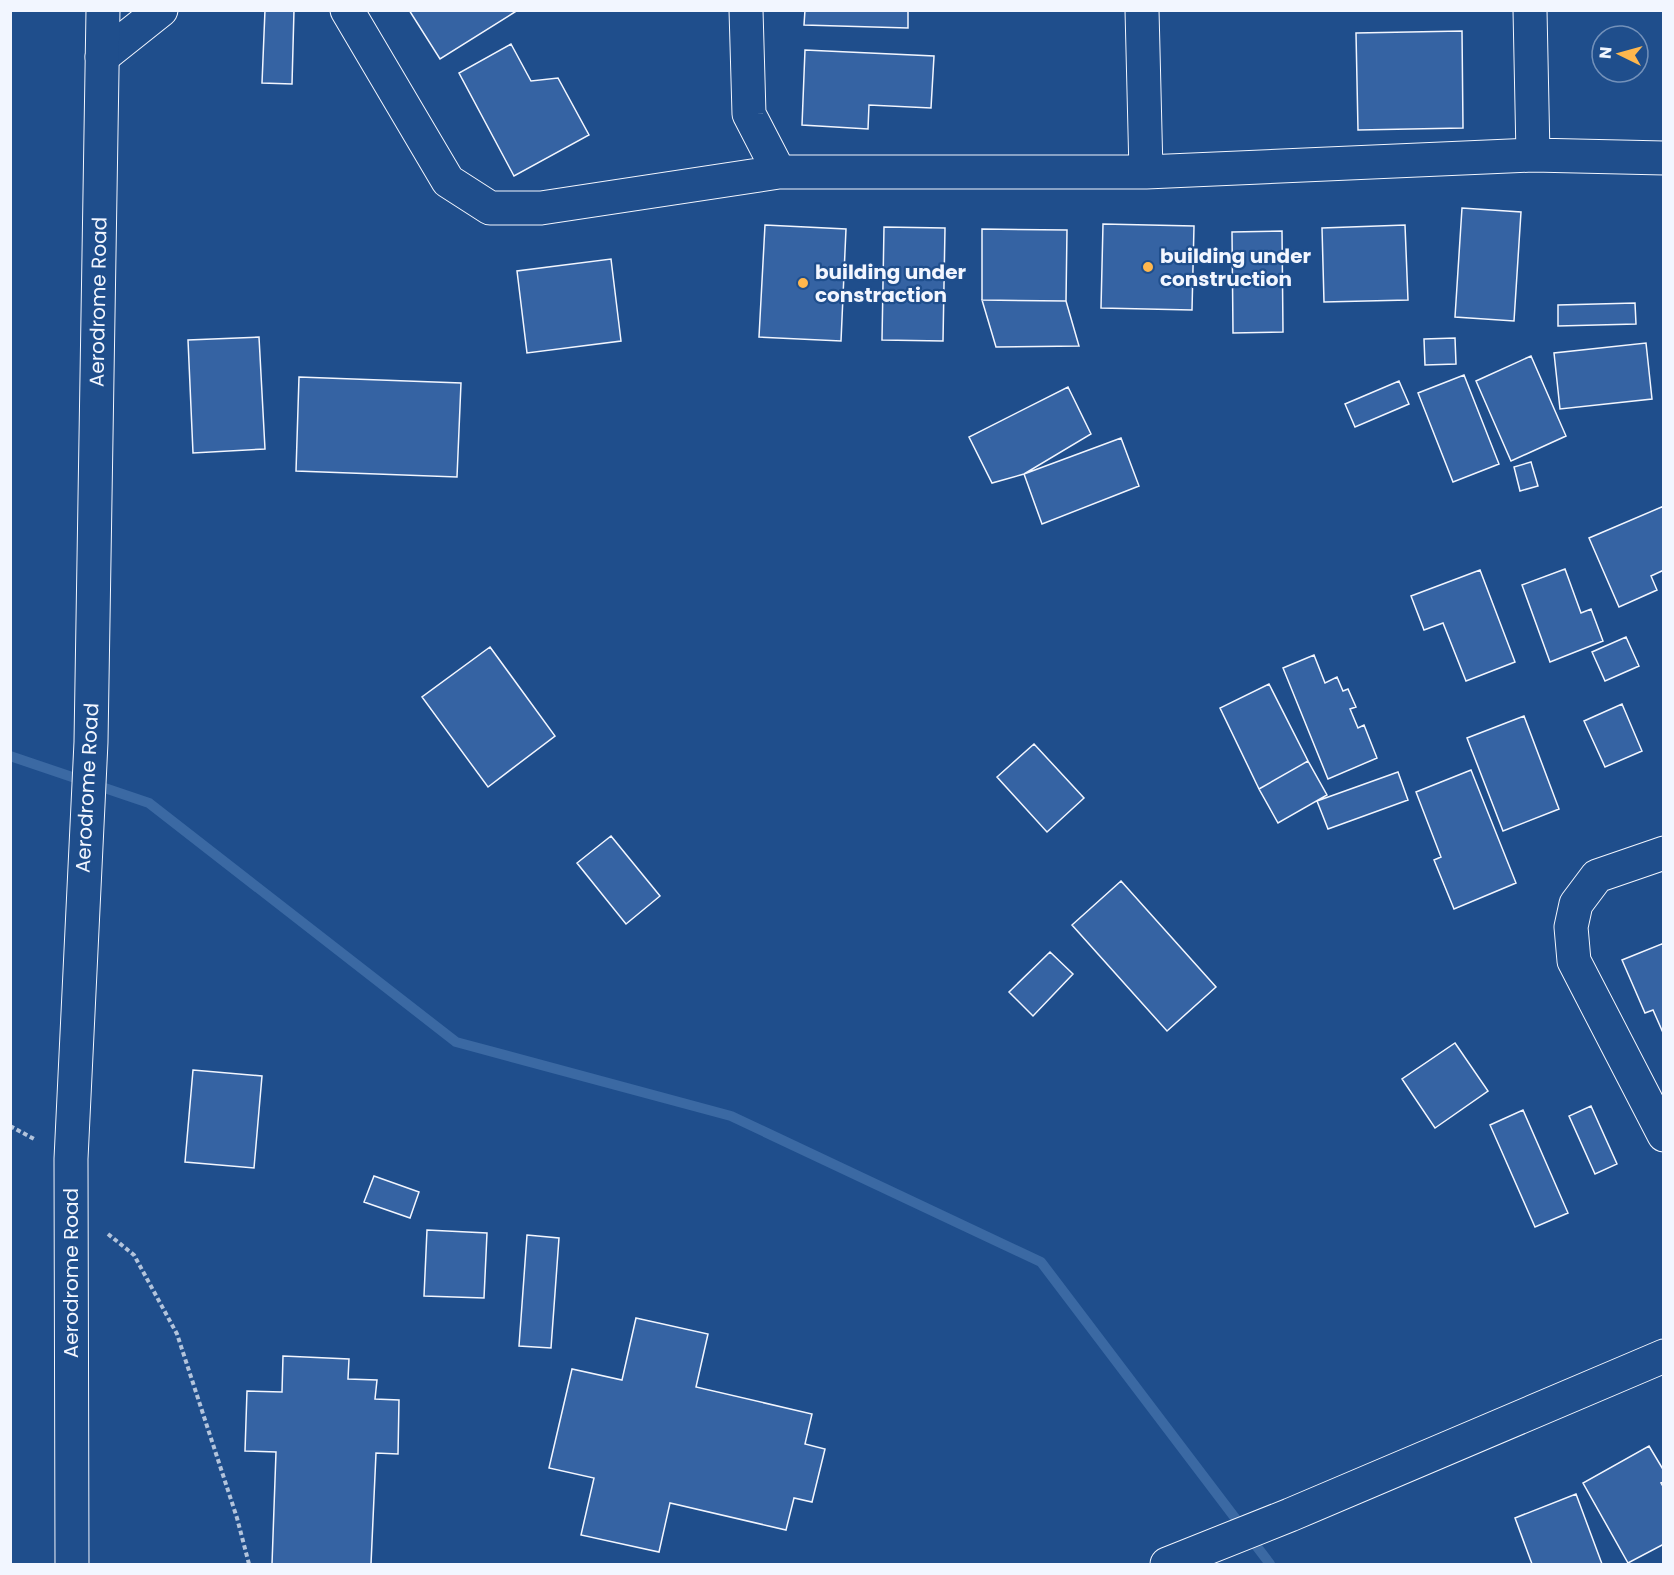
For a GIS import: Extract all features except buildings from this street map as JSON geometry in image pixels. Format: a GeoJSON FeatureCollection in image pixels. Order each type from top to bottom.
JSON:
{"type":"FeatureCollection","features":[{"type":"Feature","properties":{"kind":"street","name":"Aerodrome Road"},"geometry":{"type":"LineString","coordinates":[[72,1564],[71,1159],[82,888],[91,742],[103,10]]}},
{"type":"Feature","properties":{"kind":"street"},"geometry":{"type":"LineString","coordinates":[[102,57],[161,10]]}},
{"type":"Feature","properties":{"kind":"street"},"geometry":{"type":"LineString","coordinates":[[347,10],[448,182],[490,208],[541,208],[779,172],[1146,172],[1533,155],[1664,158]]}},
{"type":"Feature","properties":{"kind":"street"},"geometry":{"type":"LineString","coordinates":[[746,10],[749,114],[779,172]]}},
{"type":"Feature","properties":{"kind":"street"},"geometry":{"type":"LineString","coordinates":[[1142,10],[1146,172]]}},
{"type":"Feature","properties":{"kind":"street"},"geometry":{"type":"LineString","coordinates":[[1530,10],[1533,155]]}},
{"type":"Feature","properties":{"kind":"street"},"geometry":{"type":"LineString","coordinates":[[1664,853],[1597,876],[1575,903],[1571,927],[1574,961],[1664,1135]]}},
{"type":"Feature","properties":{"kind":"street"},"geometry":{"type":"LineString","coordinates":[[1177,1560],[1290,1515],[1664,1356]]}},
{"type":"Feature","properties":{"kind":"path"},"geometry":{"type":"LineString","coordinates":[[71,1205],[134,1255],[177,1334],[237,1518],[249,1564]]}},
{"type":"Feature","properties":{"kind":"waterway"},"geometry":{"type":"LineString","coordinates":[[10,756],[149,803],[456,1042],[731,1116],[1041,1262],[1270,1564]]}},
{"type":"Feature","properties":{"kind":"place","name":"building under construction"},"geometry":{"type":"Point","coordinates":[1148,267]}},
{"type":"Feature","properties":{"kind":"place","name":"building under constraction"},"geometry":{"type":"Point","coordinates":[803,283]}}]}
